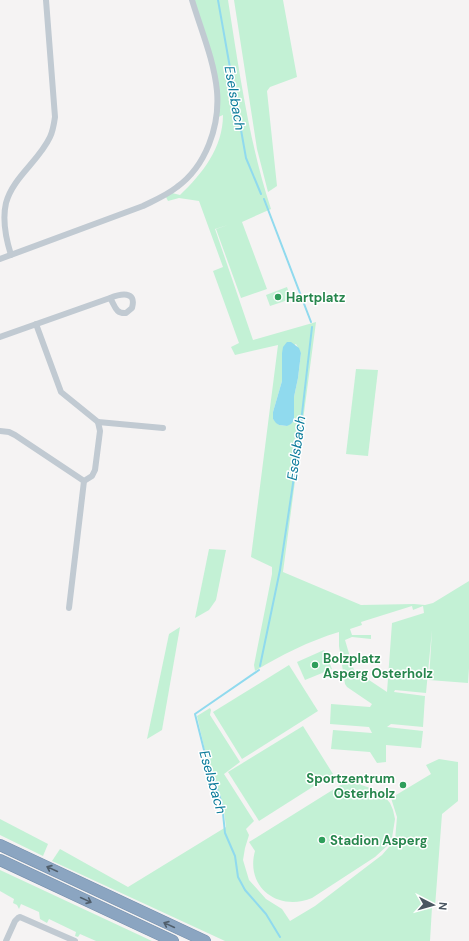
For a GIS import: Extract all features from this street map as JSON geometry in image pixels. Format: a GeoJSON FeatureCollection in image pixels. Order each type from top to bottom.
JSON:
{"type":"FeatureCollection","features":[{"type":"Feature","properties":{"kind":"highway"},"geometry":{"type":"LineString","coordinates":[[0,845],[205,941]]}},
{"type":"Feature","properties":{"kind":"highway"},"geometry":{"type":"LineString","coordinates":[[0,860],[173,941]]}},
{"type":"Feature","properties":{"kind":"street"},"geometry":{"type":"LineString","coordinates":[[11,255],[4,223],[3,202],[21,176],[41,153],[53,131],[55,117],[46,0]]}},
{"type":"Feature","properties":{"kind":"street"},"geometry":{"type":"LineString","coordinates":[[0,259],[143,206],[179,186],[193,172],[206,150],[214,127],[217,100],[215,76],[211,60],[192,0]]}},
{"type":"Feature","properties":{"kind":"street"},"geometry":{"type":"LineString","coordinates":[[0,337],[110,298]]}},
{"type":"Feature","properties":{"kind":"street"},"geometry":{"type":"LineString","coordinates":[[36,324],[61,392],[98,422],[163,428]]}},
{"type":"Feature","properties":{"kind":"street"},"geometry":{"type":"LineString","coordinates":[[84,481],[92,476],[95,470],[100,431],[98,422]]}},
{"type":"Feature","properties":{"kind":"street"},"geometry":{"type":"LineString","coordinates":[[0,431],[9,432],[84,481]]}},
{"type":"Feature","properties":{"kind":"street"},"geometry":{"type":"LineString","coordinates":[[69,608],[84,481]]}},
{"type":"Feature","properties":{"kind":"street"},"geometry":{"type":"LineString","coordinates":[[6,941],[16,921],[20,917],[75,941]]}},
{"type":"Feature","properties":{"kind":"green space"},"geometry":{"type":"Polygon","coordinates":[[[192,0],[228,0],[251,132],[263,184],[271,209],[242,222],[267,289],[241,298],[216,229],[228,225],[215,229],[253,340],[316,322],[283,572],[361,605],[425,605],[433,603],[469,581],[468,683],[429,680],[432,630],[426,693],[395,690],[394,692],[425,696],[423,727],[391,724],[387,727],[423,731],[421,748],[386,745],[386,762],[377,763],[370,752],[331,749],[333,730],[372,733],[369,727],[330,724],[331,704],[370,707],[372,704],[347,687],[345,684],[339,646],[339,632],[296,649],[255,671],[254,665],[272,574],[272,567],[251,557],[278,345],[235,355],[231,347],[239,343],[213,271],[223,267],[199,201],[179,198],[168,201],[165,195],[172,193],[180,195],[210,160],[222,127],[223,115],[216,118],[217,90],[192,0]],[[296,344],[282,353],[282,381],[273,412],[273,419],[279,425],[287,426],[294,413],[294,397],[301,353],[296,344]],[[412,606],[361,622],[362,625],[350,629],[352,635],[371,635],[371,639],[352,637],[345,640],[354,670],[387,692],[392,623],[424,613],[423,606],[413,610],[412,606]]]}},
{"type":"Feature","properties":{"kind":"green space"},"geometry":{"type":"Polygon","coordinates":[[[234,0],[283,0],[297,77],[270,87],[267,91],[277,186],[268,192],[257,149],[234,0]]]}},
{"type":"Feature","properties":{"kind":"green space","name":"Hartplatz"},"geometry":{"type":"Polygon","coordinates":[[[287,287],[291,299],[270,306],[266,295],[287,287]]]}},
{"type":"Feature","properties":{"kind":"green space"},"geometry":{"type":"Polygon","coordinates":[[[356,369],[378,370],[368,456],[346,454],[356,369]]]}},
{"type":"Feature","properties":{"kind":"green space"},"geometry":{"type":"Polygon","coordinates":[[[209,549],[226,550],[216,600],[209,610],[195,618],[209,549]]]}},
{"type":"Feature","properties":{"kind":"green space"},"geometry":{"type":"Polygon","coordinates":[[[180,627],[162,730],[147,739],[169,634],[180,627]]]}},
{"type":"Feature","properties":{"kind":"green space","name":"Bolzplatz Asperg Osterholz"},"geometry":{"type":"Polygon","coordinates":[[[324,650],[332,669],[305,680],[297,662],[324,650]]]}},
{"type":"Feature","properties":{"kind":"green space"},"geometry":{"type":"Polygon","coordinates":[[[289,665],[318,711],[242,759],[213,712],[289,665]]]}},
{"type":"Feature","properties":{"kind":"green space"},"geometry":{"type":"Polygon","coordinates":[[[210,708],[210,715],[240,762],[224,774],[254,821],[246,829],[249,835],[243,860],[249,880],[266,899],[282,909],[290,921],[315,906],[382,855],[395,840],[397,817],[391,798],[431,774],[426,765],[439,759],[458,762],[458,801],[442,814],[435,907],[432,907],[430,941],[225,941],[52,861],[60,849],[128,887],[226,827],[223,804],[205,751],[197,716],[210,708]]]}},
{"type":"Feature","properties":{"kind":"green space"},"geometry":{"type":"Polygon","coordinates":[[[303,726],[333,774],[259,821],[228,772],[303,726]]]}},
{"type":"Feature","properties":{"kind":"green space","name":"Stadion Asperg"},"geometry":{"type":"Polygon","coordinates":[[[355,776],[361,785],[377,790],[390,803],[395,819],[392,838],[387,846],[375,857],[312,898],[287,902],[276,899],[267,893],[255,876],[253,864],[255,851],[249,842],[355,776]]]}},
{"type":"Feature","properties":{"kind":"green space"},"geometry":{"type":"Polygon","coordinates":[[[0,819],[48,844],[43,856],[0,835],[0,819]]]}},
{"type":"Feature","properties":{"kind":"green space"},"geometry":{"type":"Polygon","coordinates":[[[0,870],[152,941],[96,941],[80,934],[78,937],[75,936],[76,932],[49,919],[47,923],[40,919],[39,912],[21,904],[19,909],[17,905],[13,903],[14,899],[0,891],[0,870]]]}},
{"type":"Feature","properties":{"kind":"water"},"geometry":{"type":"Polygon","coordinates":[[[287,342],[291,342],[299,348],[301,353],[294,397],[294,420],[287,426],[276,423],[273,419],[273,412],[282,381],[283,347],[287,342]]]}},
{"type":"Feature","properties":{"kind":"waterway","name":"Eselsbach"},"geometry":{"type":"LineString","coordinates":[[218,0],[246,158],[261,194]]}},
{"type":"Feature","properties":{"kind":"waterway","name":"Eselsbach"},"geometry":{"type":"LineString","coordinates":[[264,199],[311,322]]}},
{"type":"Feature","properties":{"kind":"waterway","name":"Eselsbach"},"geometry":{"type":"LineString","coordinates":[[280,570],[297,457],[312,327]]}},
{"type":"Feature","properties":{"kind":"waterway","name":"Eselsbach"},"geometry":{"type":"LineString","coordinates":[[260,666],[280,570]]}},
{"type":"Feature","properties":{"kind":"waterway","name":"Eselsbach"},"geometry":{"type":"LineString","coordinates":[[259,670],[195,714],[211,778],[215,782],[222,804],[225,833],[235,856],[238,877],[245,890],[266,914],[280,937]]}},
{"type":"Feature","properties":{"kind":"place","name":"Hartplatz"},"geometry":{"type":"Point","coordinates":[278,297]}},
{"type":"Feature","properties":{"kind":"place","name":"Bolzplatz Asperg Osterholz"},"geometry":{"type":"Point","coordinates":[315,665]}},
{"type":"Feature","properties":{"kind":"place","name":"Sportzentrum Osterholz"},"geometry":{"type":"Point","coordinates":[403,785]}},
{"type":"Feature","properties":{"kind":"place","name":"Stadion Asperg"},"geometry":{"type":"Point","coordinates":[322,840]}}]}
